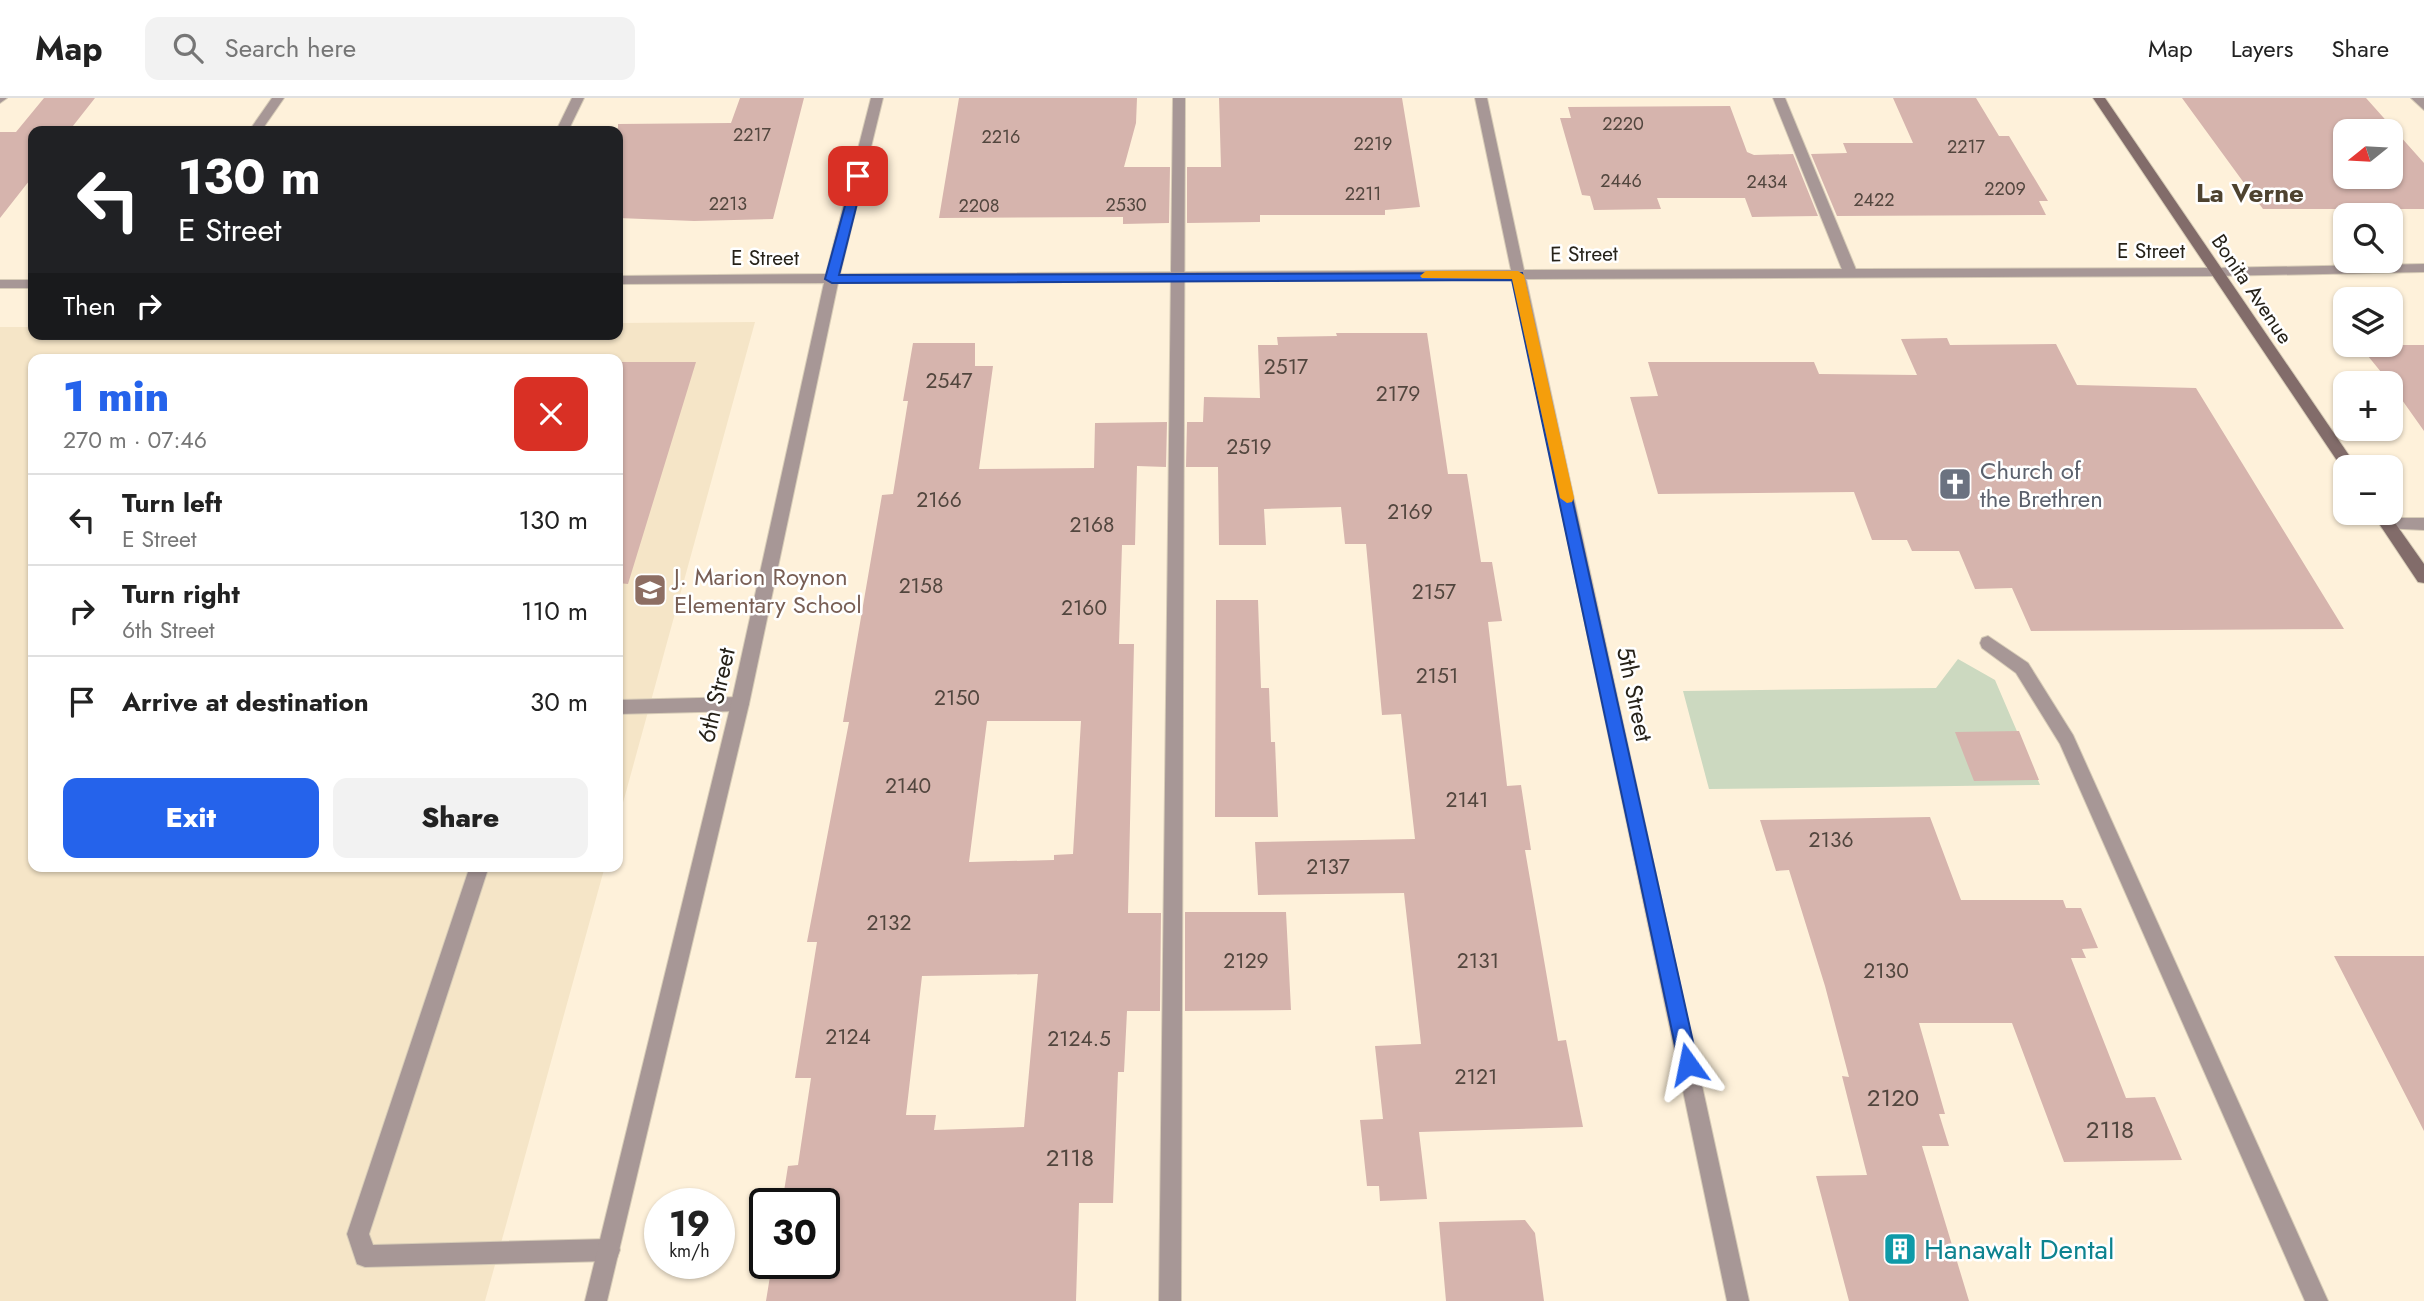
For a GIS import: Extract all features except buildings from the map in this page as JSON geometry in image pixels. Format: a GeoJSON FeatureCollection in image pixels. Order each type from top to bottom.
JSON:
{"type":"FeatureCollection","features":[{"type":"Feature","properties":{"kind":"main road","name":"Bonita Avenue"},"geometry":{"type":"LineString","coordinates":[[2099,98],[2341,455]]}},
{"type":"Feature","properties":{"kind":"main road"},"geometry":{"type":"LineString","coordinates":[[2389,525],[2424,577]]}},
{"type":"Feature","properties":{"kind":"street"},"geometry":{"type":"LineString","coordinates":[[258,126],[278,98]]}},
{"type":"Feature","properties":{"kind":"street"},"geometry":{"type":"LineString","coordinates":[[564,126],[578,98]]}},
{"type":"Feature","properties":{"kind":"street","name":"6th Street"},"geometry":{"type":"LineString","coordinates":[[596,1301],[740,704],[832,279],[877,98]]}},
{"type":"Feature","properties":{"kind":"street"},"geometry":{"type":"LineString","coordinates":[[1170,1301],[1175,276],[1179,98]]}},
{"type":"Feature","properties":{"kind":"street","name":"5th Street"},"geometry":{"type":"LineString","coordinates":[[1481,98],[1738,1301]]}},
{"type":"Feature","properties":{"kind":"street"},"geometry":{"type":"LineString","coordinates":[[1779,98],[1850,272]]}},
{"type":"Feature","properties":{"kind":"street"},"geometry":{"type":"LineString","coordinates":[[2417,98],[2424,106]]}},
{"type":"Feature","properties":{"kind":"street","name":"E Street"},"geometry":{"type":"LineString","coordinates":[[623,280],[2215,272],[2424,268]]}},
{"type":"Feature","properties":{"kind":"street"},"geometry":{"type":"LineString","coordinates":[[0,284],[28,284]]}},
{"type":"Feature","properties":{"kind":"street"},"geometry":{"type":"LineString","coordinates":[[2403,521],[2424,524]]}},
{"type":"Feature","properties":{"kind":"street"},"geometry":{"type":"LineString","coordinates":[[1988,643],[2022,668],[2067,740],[2317,1301]]}},
{"type":"Feature","properties":{"kind":"street"},"geometry":{"type":"LineString","coordinates":[[623,707],[740,704]]}},
{"type":"Feature","properties":{"kind":"street"},"geometry":{"type":"LineString","coordinates":[[478,872],[358,1234],[366,1256],[608,1250]]}},
{"type":"Feature","properties":{"kind":"shaded area","name":"J. Marion Roynon Elementary School"},"geometry":{"type":"Polygon","coordinates":[[[755,322],[623,803],[623,354],[28,354],[28,872],[603,872],[485,1301],[0,1301],[0,327],[28,327],[28,340],[623,340],[623,323],[755,322]]]}},
{"type":"Feature","properties":{"kind":"green space"},"geometry":{"type":"Polygon","coordinates":[[[1958,659],[1995,680],[2040,785],[1709,789],[1683,691],[1936,688],[1958,659]]]}},
{"type":"Feature","properties":{"kind":"slow traffic"},"geometry":{"type":"LineString","coordinates":[[1426,276],[1518,275],[1567,498]]}},
{"type":"Feature","properties":{"kind":"place","name":"Church of the Brethren"},"geometry":{"type":"Point","coordinates":[1955,484]}},
{"type":"Feature","properties":{"kind":"place","name":"J. Marion Roynon Elementary School"},"geometry":{"type":"Point","coordinates":[650,590]}},
{"type":"Feature","properties":{"kind":"place","name":"Hanawalt Dental"},"geometry":{"type":"Point","coordinates":[1900,1249]}},
{"type":"Feature","properties":{"kind":"district","name":"La Verne"},"geometry":{"type":"Point","coordinates":[2250,193]}},
{"type":"Feature","properties":{"kind":"route"},"geometry":{"type":"LineString","coordinates":[[858,176],[832,279],[1518,275],[1688,1064]]}}]}
